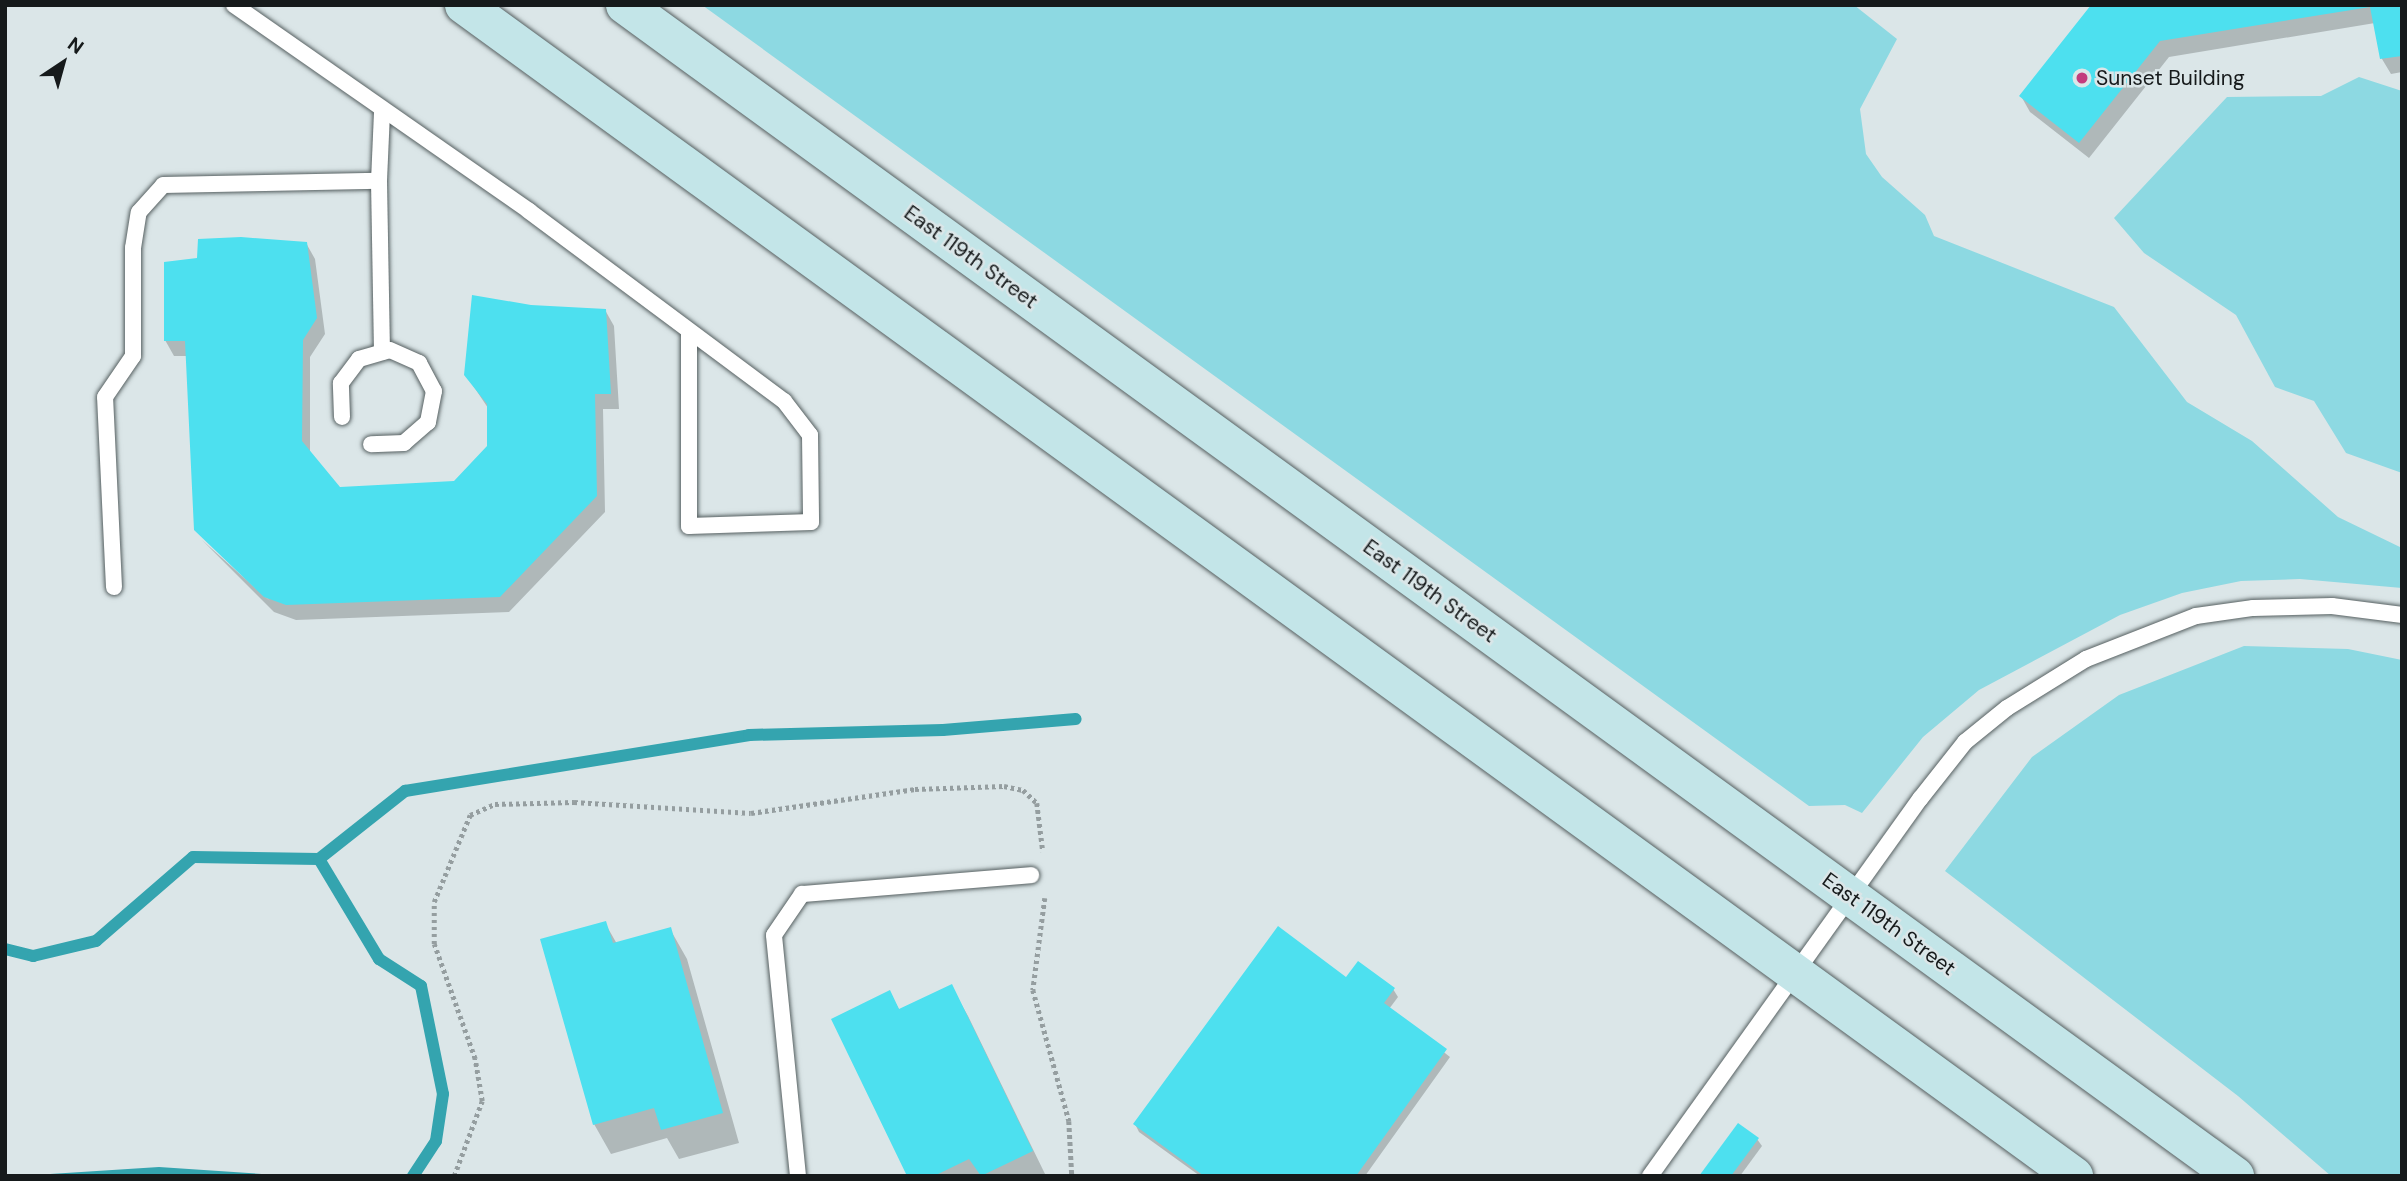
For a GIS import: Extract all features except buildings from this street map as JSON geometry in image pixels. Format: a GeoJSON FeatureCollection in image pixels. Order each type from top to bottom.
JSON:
{"type":"FeatureCollection","features":[{"type":"Feature","properties":{"kind":"main road"},"geometry":{"type":"LineString","coordinates":[[464,5],[2074,1176]]}},
{"type":"Feature","properties":{"kind":"main road","name":"East 119th Street"},"geometry":{"type":"LineString","coordinates":[[625,5],[2235,1176]]}},
{"type":"Feature","properties":{"kind":"lane"},"geometry":{"type":"LineString","coordinates":[[234,5],[382,111],[529,211],[784,401],[810,435],[811,522],[689,526],[689,331]]}},
{"type":"Feature","properties":{"kind":"lane"},"geometry":{"type":"LineString","coordinates":[[382,111],[379,181],[382,352]]}},
{"type":"Feature","properties":{"kind":"lane"},"geometry":{"type":"LineString","coordinates":[[114,587],[105,397],[132,356],[133,248],[139,212],[163,185],[379,181]]}},
{"type":"Feature","properties":{"kind":"lane"},"geometry":{"type":"LineString","coordinates":[[342,418],[338,398],[348,369],[359,359],[382,352],[405,355],[419,363],[434,391],[428,422],[404,443],[371,444]]}},
{"type":"Feature","properties":{"kind":"lane"},"geometry":{"type":"LineString","coordinates":[[1650,1176],[1965,742],[2007,708],[2086,659],[2196,616],[2253,608],[2367,608],[2402,615]]}},
{"type":"Feature","properties":{"kind":"lane"},"geometry":{"type":"LineString","coordinates":[[798,1176],[774,935],[802,894],[1031,875]]}},
{"type":"Feature","properties":{"kind":"path"},"geometry":{"type":"LineString","coordinates":[[454,1176],[482,1101],[475,1059],[434,944],[434,902],[470,814],[495,804],[574,802],[751,813],[915,789],[1004,786],[1023,790],[1037,803],[1044,858]]}},
{"type":"Feature","properties":{"kind":"path"},"geometry":{"type":"LineString","coordinates":[[1047,886],[1033,990],[1069,1121],[1072,1176]]}},
{"type":"Feature","properties":{"kind":"shaded area"},"geometry":{"type":"Polygon","coordinates":[[[702,5],[1854,5],[1897,39],[1860,109],[1866,154],[1882,177],[1925,215],[1934,236],[2114,307],[2187,402],[2252,441],[2338,517],[2402,548],[2402,588],[2300,579],[2241,581],[2182,593],[2120,615],[1979,690],[1923,737],[1862,813],[1845,805],[1809,806],[702,5]]]}},
{"type":"Feature","properties":{"kind":"shaded area"},"geometry":{"type":"Polygon","coordinates":[[[2359,77],[2402,91],[2402,473],[2346,453],[2314,401],[2275,387],[2236,315],[2144,253],[2114,218],[2227,97],[2321,96],[2359,77]]]}},
{"type":"Feature","properties":{"kind":"shaded area"},"geometry":{"type":"Polygon","coordinates":[[[2244,646],[2348,649],[2402,660],[2402,1176],[2331,1176],[2238,1096],[1945,871],[2032,757],[2119,695],[2244,646]]]}},
{"type":"Feature","properties":{"kind":"shaded area"},"geometry":{"type":"Polygon","coordinates":[[[159,1167],[292,1176],[19,1176],[159,1167]]]}},
{"type":"Feature","properties":{"kind":"waterway"},"geometry":{"type":"LineString","coordinates":[[5,949],[33,956],[96,941],[193,857],[319,859],[405,791],[749,735],[943,730],[1076,719]]}},
{"type":"Feature","properties":{"kind":"waterway"},"geometry":{"type":"LineString","coordinates":[[319,859],[379,959],[421,986],[443,1094],[436,1141],[413,1176]]}},
{"type":"Feature","properties":{"kind":"place","name":"Sunset Building"},"geometry":{"type":"Point","coordinates":[2082,78]}}]}
